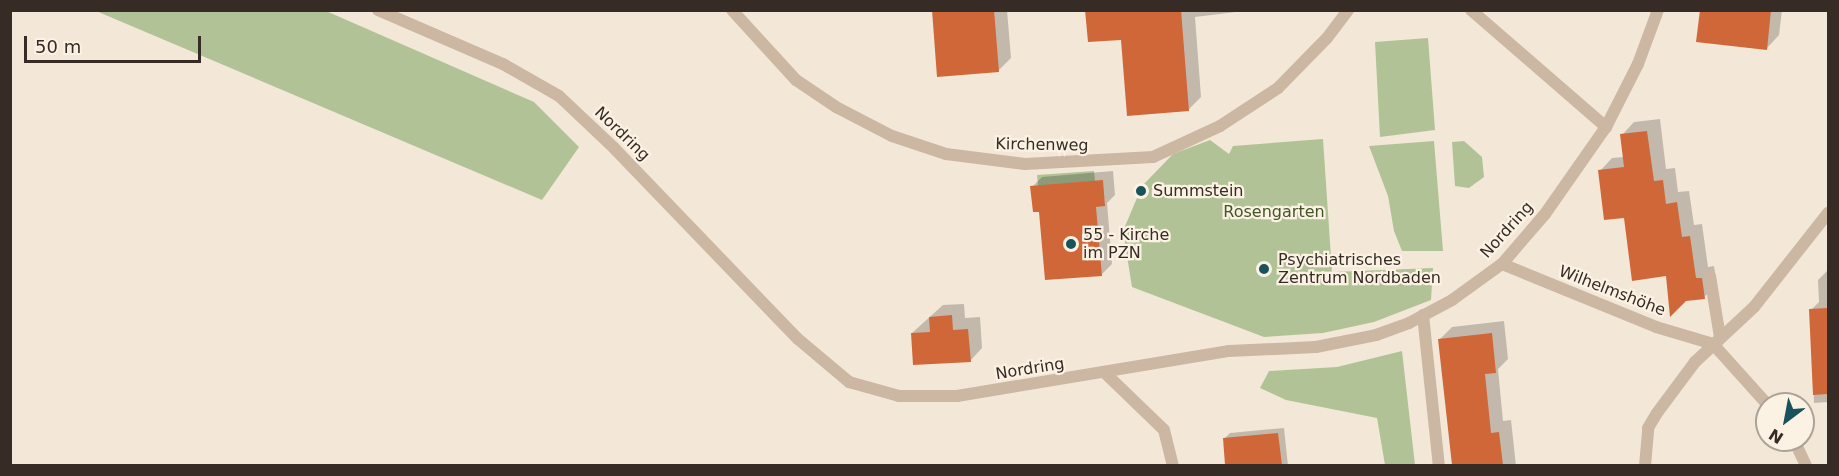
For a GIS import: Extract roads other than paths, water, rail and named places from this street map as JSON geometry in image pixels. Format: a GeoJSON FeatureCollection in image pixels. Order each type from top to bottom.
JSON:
{"type":"FeatureCollection","features":[{"type":"Feature","properties":{"kind":"lane","name":"Nordring"},"geometry":{"type":"LineString","coordinates":[[378,10],[503,64],[559,96],[614,148],[798,339],[849,382],[899,396],[957,396],[1229,351],[1316,347],[1376,335],[1423,315],[1502,264],[1580,167],[1606,127],[1638,64],[1658,10]]}},
{"type":"Feature","properties":{"kind":"lane","name":"Kirchenweg"},"geometry":{"type":"LineString","coordinates":[[732,10],[796,80],[836,107],[892,136],[946,154],[1025,164],[1153,158],[1220,126],[1278,88],[1327,38],[1348,10]]}},
{"type":"Feature","properties":{"kind":"lane"},"geometry":{"type":"LineString","coordinates":[[1471,10],[1606,127]]}},
{"type":"Feature","properties":{"kind":"lane"},"geometry":{"type":"LineString","coordinates":[[1645,465],[1648,428],[1695,362],[1754,307],[1828,213]]}},
{"type":"Feature","properties":{"kind":"lane"},"geometry":{"type":"LineString","coordinates":[[1814,233],[1828,233]]}},
{"type":"Feature","properties":{"kind":"lane","name":"Wilhelmshöhe"},"geometry":{"type":"LineString","coordinates":[[1502,264],[1656,327],[1716,341]]}},
{"type":"Feature","properties":{"kind":"lane"},"geometry":{"type":"LineString","coordinates":[[1710,276],[1716,341],[1757,392]]}},
{"type":"Feature","properties":{"kind":"lane"},"geometry":{"type":"LineString","coordinates":[[1423,315],[1438,465]]}},
{"type":"Feature","properties":{"kind":"lane"},"geometry":{"type":"LineString","coordinates":[[1104,372],[1164,429],[1173,465]]}},
{"type":"Feature","properties":{"kind":"place","name":"Summstein"},"geometry":{"type":"Point","coordinates":[1141,191]}},
{"type":"Feature","properties":{"kind":"place","name":"55 - Kirche im PZN"},"geometry":{"type":"Point","coordinates":[1071,244]}},
{"type":"Feature","properties":{"kind":"place","name":"Psychiatrisches Zentrum Nordbaden"},"geometry":{"type":"Point","coordinates":[1264,269]}},
{"type":"Feature","properties":{"kind":"park label","name":"Rosengarten"},"geometry":{"type":"Point","coordinates":[1274,212]}}]}
